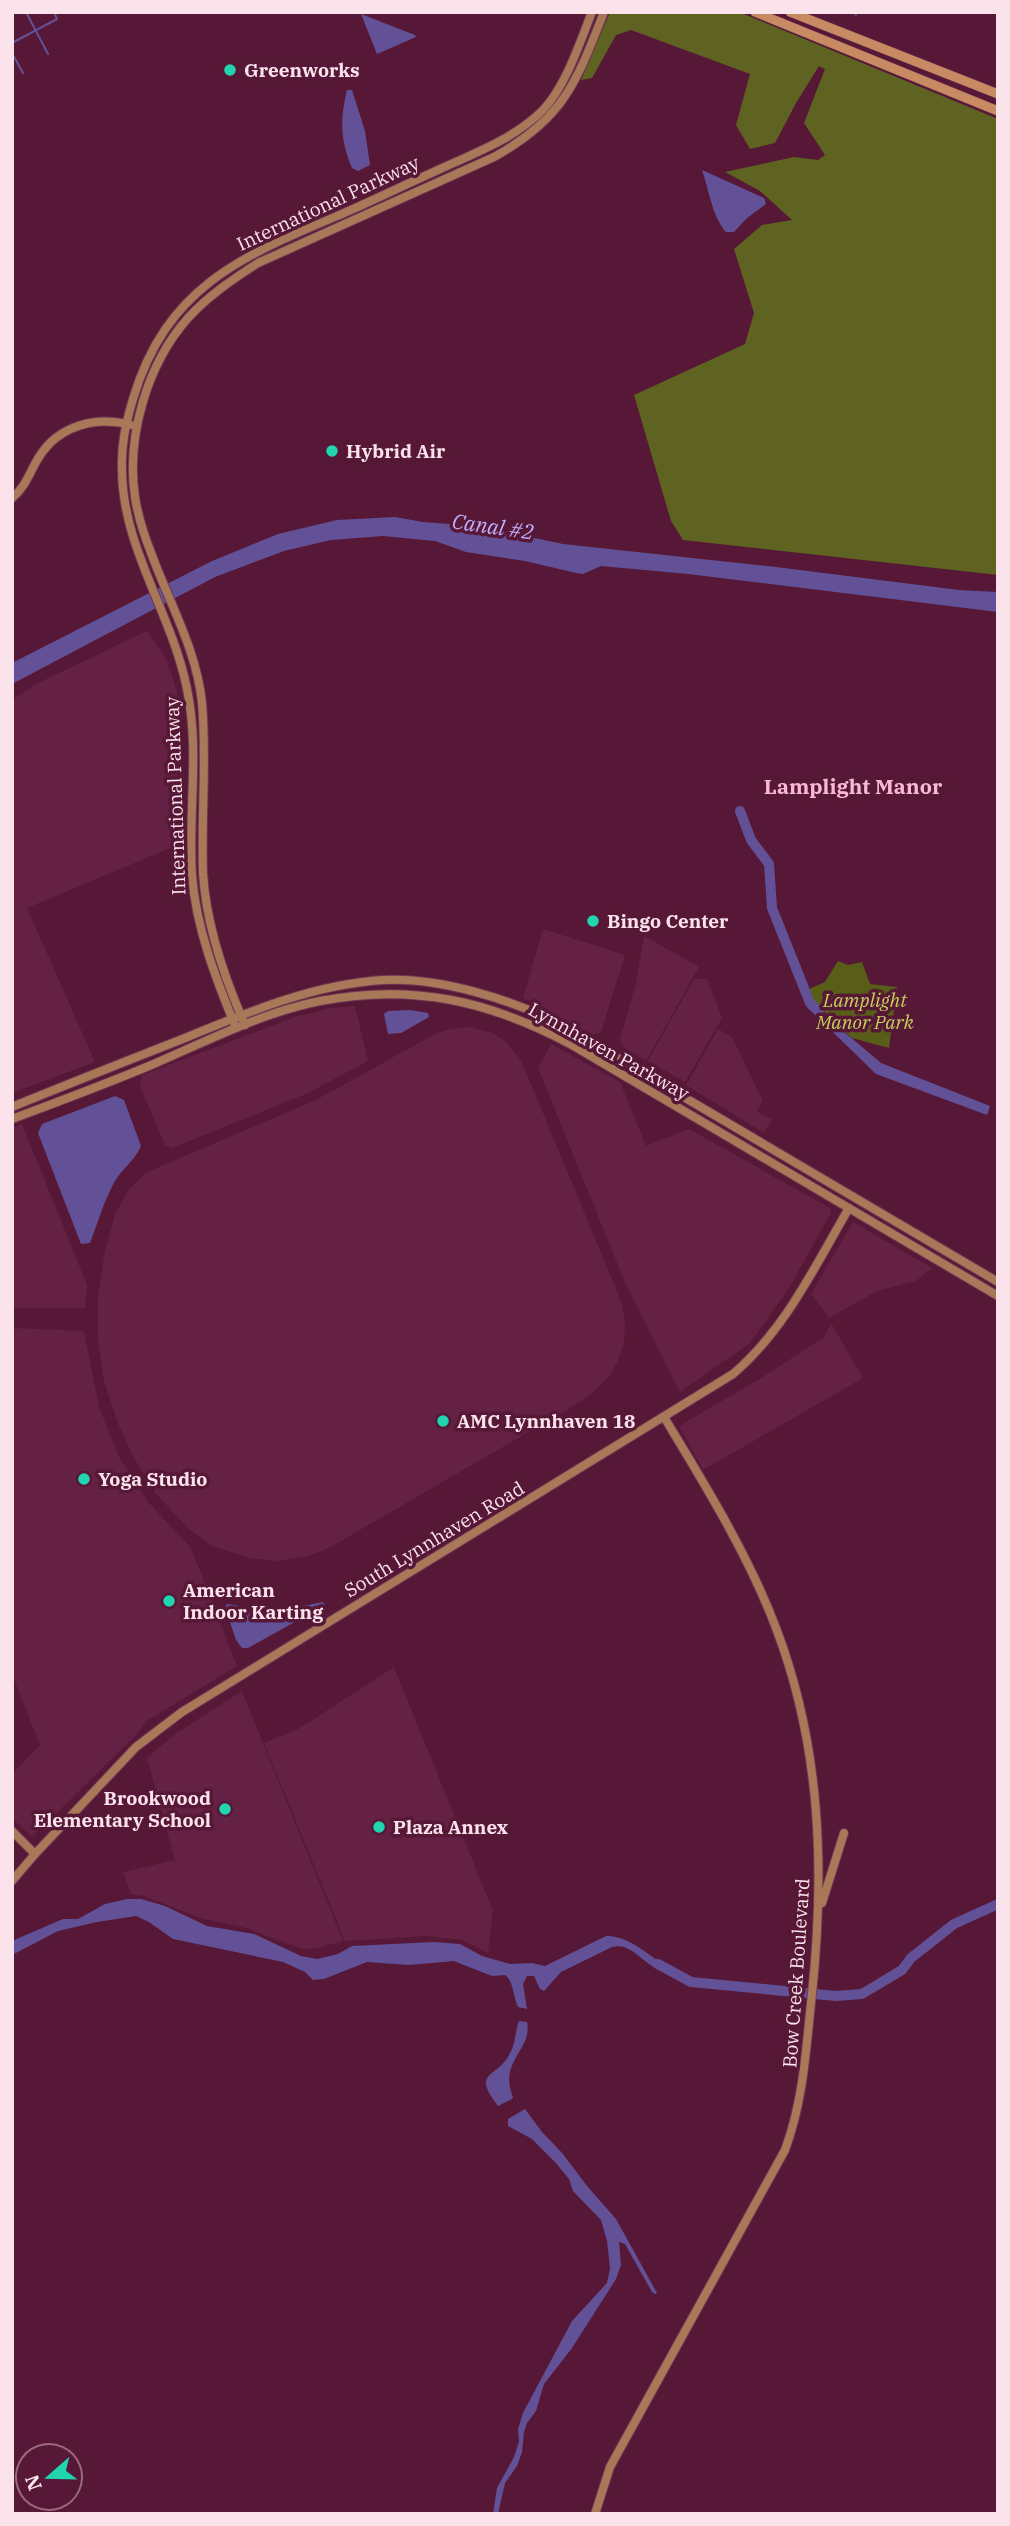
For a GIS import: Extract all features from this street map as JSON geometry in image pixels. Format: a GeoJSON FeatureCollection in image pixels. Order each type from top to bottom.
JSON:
{"type":"FeatureCollection","features":[{"type":"Feature","properties":{"kind":"main road","name":"International Parkway"},"geometry":{"type":"LineString","coordinates":[[240,1027],[208,951],[195,905],[192,872],[191,708],[180,660],[131,533],[125,507],[122,470],[125,423],[142,373],[156,343],[173,318],[204,285],[241,260],[272,243],[494,145],[516,132],[545,108],[551,99],[572,61],[592,12]]}},
{"type":"Feature","properties":{"kind":"main road","name":"International Parkway"},"geometry":{"type":"LineString","coordinates":[[236,1017],[217,951],[203,874],[202,704],[190,650],[145,537],[135,499],[134,468],[138,426],[148,389],[157,367],[187,319],[225,284],[258,263],[494,157],[520,142],[551,117],[573,86],[604,12]]}},
{"type":"Feature","properties":{"kind":"main road"},"geometry":{"type":"LineString","coordinates":[[755,12],[998,110]]}},
{"type":"Feature","properties":{"kind":"main road"},"geometry":{"type":"LineString","coordinates":[[790,12],[998,94]]}},
{"type":"Feature","properties":{"kind":"main road"},"geometry":{"type":"LineString","coordinates":[[12,498],[24,485],[46,447],[67,430],[81,424],[101,421],[138,426]]}},
{"type":"Feature","properties":{"kind":"main road","name":"Lynnhaven Parkway"},"geometry":{"type":"LineString","coordinates":[[12,1107],[236,1017],[325,989],[384,980],[454,988],[526,1008],[558,1023],[998,1282]]}},
{"type":"Feature","properties":{"kind":"main road","name":"Lynnhaven Parkway"},"geometry":{"type":"LineString","coordinates":[[12,1119],[240,1027],[311,1003],[352,996],[418,995],[460,1001],[499,1011],[535,1025],[572,1045],[998,1296]]}},
{"type":"Feature","properties":{"kind":"main road","name":"South Lynnhaven Road"},"geometry":{"type":"LineString","coordinates":[[12,1881],[136,1748],[182,1712],[722,1383],[755,1353],[798,1296],[849,1208]]}},
{"type":"Feature","properties":{"kind":"main road","name":"Bow Creek Boulevard"},"geometry":{"type":"LineString","coordinates":[[595,2514],[610,2467],[785,2150],[802,2094],[819,1912],[819,1848],[812,1767],[787,1659],[746,1562],[664,1417]]}},
{"type":"Feature","properties":{"kind":"main road"},"geometry":{"type":"LineString","coordinates":[[12,1831],[35,1854]]}},
{"type":"Feature","properties":{"kind":"main road"},"geometry":{"type":"LineString","coordinates":[[819,1912],[844,1833]]}},
{"type":"Feature","properties":{"kind":"shaded area"},"geometry":{"type":"Polygon","coordinates":[[[361,14],[415,35],[416,37],[377,54],[361,14]]]}},
{"type":"Feature","properties":{"kind":"shaded area"},"geometry":{"type":"Polygon","coordinates":[[[347,90],[352,90],[365,131],[370,165],[358,171],[352,168],[343,139],[342,120],[347,90]]]}},
{"type":"Feature","properties":{"kind":"shaded area"},"geometry":{"type":"Polygon","coordinates":[[[702,170],[764,198],[766,204],[734,232],[726,232],[714,211],[702,170]]]}},
{"type":"Feature","properties":{"kind":"shaded area"},"geometry":{"type":"Polygon","coordinates":[[[395,517],[477,526],[563,544],[959,590],[998,592],[998,612],[601,566],[583,574],[466,552],[435,541],[383,536],[331,540],[284,551],[215,577],[12,684],[12,663],[212,561],[278,534],[337,520],[395,517]]]}},
{"type":"Feature","properties":{"kind":"shaded area"},"geometry":{"type":"Polygon","coordinates":[[[147,631],[166,658],[177,692],[180,844],[27,908],[95,1062],[12,1093],[12,700],[38,683],[147,631]]]}},
{"type":"Feature","properties":{"kind":"shaded area"},"geometry":{"type":"Polygon","coordinates":[[[543,929],[625,955],[601,1032],[594,1035],[523,998],[543,929]]]}},
{"type":"Feature","properties":{"kind":"shaded area"},"geometry":{"type":"Polygon","coordinates":[[[644,936],[699,967],[646,1061],[623,1047],[620,1039],[636,983],[644,936]]]}},
{"type":"Feature","properties":{"kind":"shaded area"},"geometry":{"type":"Polygon","coordinates":[[[694,979],[707,979],[722,1018],[685,1082],[648,1061],[694,979]]]}},
{"type":"Feature","properties":{"kind":"shaded area"},"geometry":{"type":"Polygon","coordinates":[[[810,1003],[881,1063],[990,1106],[987,1115],[876,1074],[807,1007],[810,1003]]]}},
{"type":"Feature","properties":{"kind":"shaded area"},"geometry":{"type":"Polygon","coordinates":[[[355,1006],[368,1061],[308,1093],[172,1148],[165,1145],[140,1086],[142,1075],[295,1017],[330,1008],[355,1006]]]}},
{"type":"Feature","properties":{"kind":"shaded area"},"geometry":{"type":"Polygon","coordinates":[[[388,1011],[428,1013],[429,1017],[401,1033],[388,1034],[384,1014],[388,1011]]]}},
{"type":"Feature","properties":{"kind":"shaded area"},"geometry":{"type":"Polygon","coordinates":[[[469,1027],[493,1033],[504,1040],[521,1060],[621,1301],[625,1322],[624,1342],[617,1363],[609,1376],[593,1392],[575,1405],[329,1548],[308,1556],[279,1561],[250,1558],[212,1546],[189,1529],[156,1494],[134,1458],[119,1426],[104,1381],[98,1340],[98,1295],[105,1251],[116,1212],[130,1188],[147,1172],[316,1100],[433,1035],[450,1029],[469,1027]]]}},
{"type":"Feature","properties":{"kind":"shaded area"},"geometry":{"type":"Polygon","coordinates":[[[718,1029],[732,1037],[763,1101],[757,1111],[772,1120],[764,1133],[686,1085],[718,1029]]]}},
{"type":"Feature","properties":{"kind":"shaded area"},"geometry":{"type":"Polygon","coordinates":[[[551,1044],[620,1082],[646,1146],[689,1129],[830,1208],[831,1213],[788,1290],[750,1343],[680,1392],[624,1280],[538,1068],[551,1044]]]}},
{"type":"Feature","properties":{"kind":"shaded area"},"geometry":{"type":"Polygon","coordinates":[[[115,1096],[124,1100],[141,1146],[115,1181],[90,1243],[81,1244],[38,1133],[42,1124],[115,1096]]]}},
{"type":"Feature","properties":{"kind":"shaded area"},"geometry":{"type":"Polygon","coordinates":[[[22,1124],[87,1285],[85,1308],[12,1308],[12,1128],[22,1124]]]}},
{"type":"Feature","properties":{"kind":"shaded area"},"geometry":{"type":"Polygon","coordinates":[[[853,1222],[932,1268],[916,1281],[877,1291],[829,1318],[811,1294],[853,1222]]]}},
{"type":"Feature","properties":{"kind":"shaded area"},"geometry":{"type":"Polygon","coordinates":[[[831,1323],[863,1378],[703,1470],[679,1426],[763,1377],[824,1337],[831,1323]]]}},
{"type":"Feature","properties":{"kind":"shaded area"},"geometry":{"type":"Polygon","coordinates":[[[12,1328],[84,1331],[99,1407],[119,1457],[149,1503],[191,1548],[237,1666],[148,1720],[32,1837],[12,1818],[12,1774],[40,1745],[12,1674],[12,1328]]]}},
{"type":"Feature","properties":{"kind":"shaded area"},"geometry":{"type":"Polygon","coordinates":[[[323,1602],[325,1605],[248,1648],[242,1648],[236,1640],[225,1608],[227,1604],[275,1609],[323,1602]]]}},
{"type":"Feature","properties":{"kind":"shaded area","name":"Plaza Annex"},"geometry":{"type":"Polygon","coordinates":[[[394,1667],[493,1911],[488,1953],[462,1940],[427,1936],[345,1941],[264,1743],[300,1728],[394,1667]]]}},
{"type":"Feature","properties":{"kind":"shaded area","name":"Brookwood Elementary School"},"geometry":{"type":"Polygon","coordinates":[[[242,1691],[343,1941],[302,1949],[246,1928],[200,1918],[144,1896],[131,1894],[123,1872],[175,1860],[147,1758],[175,1734],[242,1691]]]}},
{"type":"Feature","properties":{"kind":"shaded area"},"geometry":{"type":"Polygon","coordinates":[[[141,1899],[165,1906],[207,1926],[254,1934],[301,1956],[317,1959],[338,1954],[352,1946],[434,1942],[460,1944],[482,1956],[510,1964],[532,1963],[545,1966],[606,1936],[630,1942],[667,1967],[670,1972],[654,1968],[628,1949],[612,1947],[561,1972],[544,1991],[540,1989],[534,1976],[527,1976],[523,1984],[527,2009],[518,2007],[505,1975],[492,1976],[454,1961],[409,1965],[367,1962],[324,1979],[313,1980],[305,1972],[283,1962],[173,1939],[136,1916],[58,1931],[12,1955],[12,1941],[63,1919],[78,1919],[105,1904],[141,1899]]]}},
{"type":"Feature","properties":{"kind":"shaded area"},"geometry":{"type":"Polygon","coordinates":[[[519,2021],[527,2022],[528,2032],[512,2065],[510,2085],[513,2097],[498,2106],[486,2086],[486,2080],[510,2053],[519,2021]]]}},
{"type":"Feature","properties":{"kind":"shaded area"},"geometry":{"type":"Polygon","coordinates":[[[525,2109],[616,2219],[657,2293],[652,2292],[625,2244],[619,2242],[621,2265],[616,2279],[572,2348],[544,2384],[536,2411],[524,2432],[517,2466],[505,2483],[498,2514],[493,2514],[497,2488],[519,2442],[518,2429],[523,2413],[572,2321],[607,2283],[610,2268],[601,2220],[573,2191],[569,2179],[555,2162],[532,2139],[508,2126],[508,2119],[525,2109]]]}},
{"type":"Feature","properties":{"kind":"green space"},"geometry":{"type":"Polygon","coordinates":[[[610,12],[739,12],[998,119],[998,575],[683,540],[671,521],[634,395],[745,344],[754,313],[734,249],[762,225],[792,220],[760,191],[725,172],[794,157],[818,160],[825,155],[804,123],[825,69],[819,66],[775,143],[750,149],[736,125],[750,74],[631,30],[616,35],[592,78],[581,80],[610,12]]]}},
{"type":"Feature","properties":{"kind":"green space","name":"Lamplight Manor Park"},"geometry":{"type":"Polygon","coordinates":[[[838,961],[848,965],[862,962],[870,984],[897,987],[889,1048],[852,1038],[815,1003],[807,990],[825,982],[838,961]]]}},
{"type":"Feature","properties":{"kind":"waterway"},"geometry":{"type":"LineString","coordinates":[[26,12],[48,54]]}},
{"type":"Feature","properties":{"kind":"waterway"},"geometry":{"type":"LineString","coordinates":[[12,43],[57,19],[54,12]]}},
{"type":"Feature","properties":{"kind":"waterway"},"geometry":{"type":"LineString","coordinates":[[12,53],[23,73]]}},
{"type":"Feature","properties":{"kind":"waterway"},"geometry":{"type":"LineString","coordinates":[[740,811],[751,840],[769,864],[772,908],[810,1003],[819,1011]]}},
{"type":"Feature","properties":{"kind":"waterway"},"geometry":{"type":"LineString","coordinates":[[658,1964],[691,1982],[836,1996],[862,1994],[902,1970],[911,1958],[954,1924],[998,1904]]}},
{"type":"Feature","properties":{"kind":"place","name":"Greenworks"},"geometry":{"type":"Point","coordinates":[230,70]}},
{"type":"Feature","properties":{"kind":"place","name":"Hybrid Air"},"geometry":{"type":"Point","coordinates":[332,451]}},
{"type":"Feature","properties":{"kind":"place","name":"Bingo Center"},"geometry":{"type":"Point","coordinates":[593,921]}},
{"type":"Feature","properties":{"kind":"place","name":"AMC Lynnhaven 18"},"geometry":{"type":"Point","coordinates":[443,1421]}},
{"type":"Feature","properties":{"kind":"place","name":"Yoga Studio"},"geometry":{"type":"Point","coordinates":[84,1479]}},
{"type":"Feature","properties":{"kind":"place","name":"American Indoor Karting"},"geometry":{"type":"Point","coordinates":[169,1601]}},
{"type":"Feature","properties":{"kind":"place","name":"Brookwood Elementary School"},"geometry":{"type":"Point","coordinates":[225,1809]}},
{"type":"Feature","properties":{"kind":"place","name":"Plaza Annex"},"geometry":{"type":"Point","coordinates":[379,1827]}},
{"type":"Feature","properties":{"kind":"district","name":"Lamplight Manor"},"geometry":{"type":"Point","coordinates":[853,787]}},
{"type":"Feature","properties":{"kind":"water label","name":"Canal #2"},"geometry":{"type":"Point","coordinates":[493,527]}}]}
